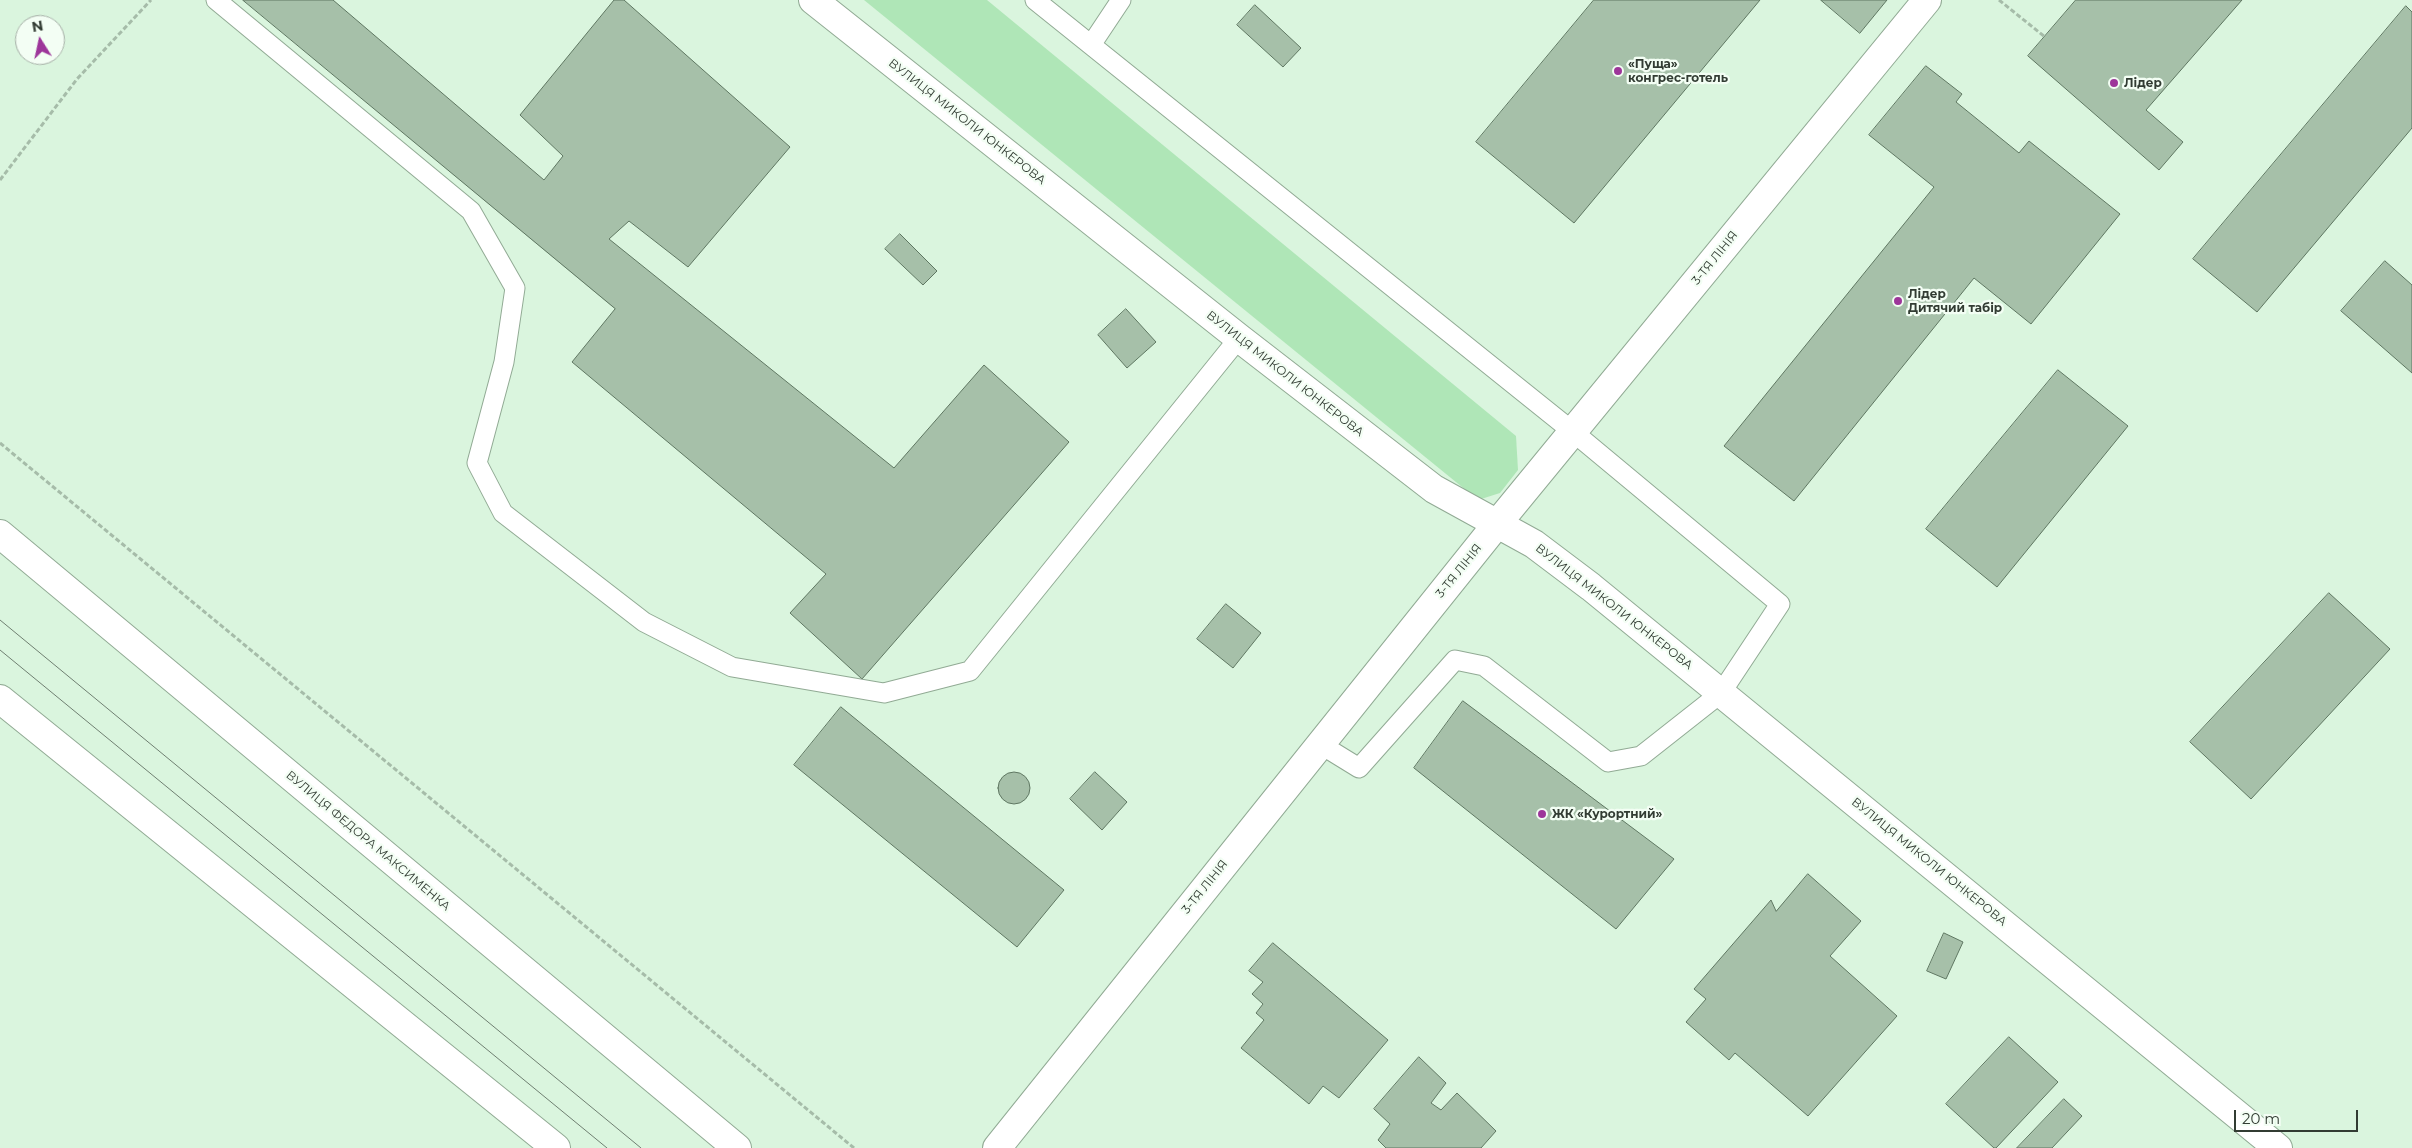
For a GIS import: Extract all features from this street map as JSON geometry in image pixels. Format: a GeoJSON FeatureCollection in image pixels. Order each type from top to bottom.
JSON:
{"type":"FeatureCollection","features":[{"type":"Feature","properties":{"kind":"street","name":"ВУЛИЦЯ МИКОЛИ ЮНКЕРОВА"},"geometry":{"type":"LineString","coordinates":[[814,0],[1239,338],[1434,489],[1541,549],[1721,693],[2278,1148]]}},
{"type":"Feature","properties":{"kind":"street","name":"3-ТЯ ЛІНІЯ"},"geometry":{"type":"LineString","coordinates":[[997,1148],[1572,431],[1927,0]]}},
{"type":"Feature","properties":{"kind":"street","name":"ВУЛИЦЯ ФЕДОРА МАКСИМЕНКА"},"geometry":{"type":"LineString","coordinates":[[0,534],[737,1148]]}},
{"type":"Feature","properties":{"kind":"street"},"geometry":{"type":"LineString","coordinates":[[0,699],[556,1148]]}},
{"type":"Feature","properties":{"kind":"lane"},"geometry":{"type":"LineString","coordinates":[[216,0],[471,211],[515,288],[504,362],[477,463],[503,513],[644,622],[732,667],[884,693],[970,671],[1239,338]]}},
{"type":"Feature","properties":{"kind":"lane"},"geometry":{"type":"LineString","coordinates":[[1035,0],[1572,431],[1780,604],[1721,693],[1641,756],[1608,762],[1484,666],[1455,660],[1359,768],[1320,744]]}},
{"type":"Feature","properties":{"kind":"lane"},"geometry":{"type":"LineString","coordinates":[[1091,45],[1121,0]]}},
{"type":"Feature","properties":{"kind":"path"},"geometry":{"type":"LineString","coordinates":[[0,180],[77,79],[151,0]]}},
{"type":"Feature","properties":{"kind":"path"},"geometry":{"type":"LineString","coordinates":[[1999,0],[2044,36]]}},
{"type":"Feature","properties":{"kind":"path"},"geometry":{"type":"LineString","coordinates":[[0,443],[854,1148]]}},
{"type":"Feature","properties":{"kind":"green space"},"geometry":{"type":"Polygon","coordinates":[[[864,0],[987,0],[1516,436],[1518,470],[1500,493],[1478,500],[864,0]]]}},
{"type":"Feature","properties":{"kind":"building"},"geometry":{"type":"Polygon","coordinates":[[[243,0],[333,0],[544,180],[563,156],[520,115],[614,0],[624,0],[790,147],[688,267],[629,221],[609,239],[894,468],[984,365],[1069,442],[862,679],[790,613],[826,574],[572,362],[615,309],[243,0]]]}},
{"type":"Feature","properties":{"kind":"building","name":"«Пуща» конгрес-готель"},"geometry":{"type":"Polygon","coordinates":[[[1594,0],[1760,0],[1574,223],[1476,142],[1594,0]]]}},
{"type":"Feature","properties":{"kind":"building"},"geometry":{"type":"Polygon","coordinates":[[[1821,0],[1887,0],[1860,33],[1821,0]]]}},
{"type":"Feature","properties":{"kind":"building","name":"Лідер"},"geometry":{"type":"Polygon","coordinates":[[[2076,0],[2242,0],[2146,110],[2183,142],[2159,170],[2028,56],[2076,0]]]}},
{"type":"Feature","properties":{"kind":"building"},"geometry":{"type":"Polygon","coordinates":[[[1255,5],[1301,48],[1283,67],[1237,25],[1255,5]]]}},
{"type":"Feature","properties":{"kind":"building"},"geometry":{"type":"Polygon","coordinates":[[[2406,6],[2412,12],[2412,128],[2257,312],[2193,259],[2406,6]]]}},
{"type":"Feature","properties":{"kind":"building","name":"Лідер Дитячий табір"},"geometry":{"type":"Polygon","coordinates":[[[1926,66],[1962,94],[1956,102],[2019,153],[2029,141],[2120,214],[2031,324],[1974,278],[1794,501],[1724,446],[1934,187],[1869,135],[1926,66]]]}},
{"type":"Feature","properties":{"kind":"building"},"geometry":{"type":"Polygon","coordinates":[[[900,234],[937,271],[923,285],[885,249],[900,234]]]}},
{"type":"Feature","properties":{"kind":"building"},"geometry":{"type":"Polygon","coordinates":[[[2385,261],[2412,285],[2412,373],[2341,311],[2385,261]]]}},
{"type":"Feature","properties":{"kind":"building"},"geometry":{"type":"Polygon","coordinates":[[[1126,309],[1156,342],[1127,368],[1098,335],[1126,309]]]}},
{"type":"Feature","properties":{"kind":"building"},"geometry":{"type":"Polygon","coordinates":[[[2058,370],[2128,426],[1997,587],[1926,529],[2058,370]]]}},
{"type":"Feature","properties":{"kind":"building"},"geometry":{"type":"Polygon","coordinates":[[[2329,593],[2390,649],[2251,799],[2190,742],[2329,593]]]}},
{"type":"Feature","properties":{"kind":"building"},"geometry":{"type":"Polygon","coordinates":[[[1226,604],[1261,633],[1233,668],[1197,639],[1226,604]]]}},
{"type":"Feature","properties":{"kind":"building","name":"ЖК «Курортний»"},"geometry":{"type":"Polygon","coordinates":[[[1463,701],[1674,859],[1616,929],[1414,768],[1463,701]]]}},
{"type":"Feature","properties":{"kind":"building"},"geometry":{"type":"Polygon","coordinates":[[[841,707],[1064,890],[1017,947],[794,765],[841,707]]]}},
{"type":"Feature","properties":{"kind":"building"},"geometry":{"type":"Polygon","coordinates":[[[1014,772],[1020,773],[1025,777],[1029,782],[1029,794],[1025,799],[1020,803],[1014,804],[1008,803],[1003,799],[999,794],[998,788],[999,782],[1003,777],[1008,773],[1014,772]]]}},
{"type":"Feature","properties":{"kind":"building"},"geometry":{"type":"Polygon","coordinates":[[[1095,772],[1127,802],[1102,830],[1070,799],[1095,772]]]}},
{"type":"Feature","properties":{"kind":"building"},"geometry":{"type":"Polygon","coordinates":[[[1808,874],[1861,921],[1830,956],[1897,1016],[1808,1116],[1735,1053],[1729,1060],[1686,1022],[1706,999],[1694,989],[1771,900],[1776,911],[1808,874]]]}},
{"type":"Feature","properties":{"kind":"building"},"geometry":{"type":"Polygon","coordinates":[[[1944,933],[1963,942],[1946,979],[1927,971],[1944,933]]]}},
{"type":"Feature","properties":{"kind":"building"},"geometry":{"type":"Polygon","coordinates":[[[1273,943],[1388,1040],[1339,1098],[1323,1086],[1309,1104],[1241,1048],[1264,1020],[1256,1013],[1263,1004],[1252,994],[1263,982],[1249,971],[1273,943]]]}},
{"type":"Feature","properties":{"kind":"building"},"geometry":{"type":"Polygon","coordinates":[[[2009,1037],[2058,1082],[1994,1148],[1946,1104],[2009,1037]]]}},
{"type":"Feature","properties":{"kind":"building"},"geometry":{"type":"Polygon","coordinates":[[[1419,1057],[1446,1083],[1431,1103],[1441,1110],[1457,1093],[1496,1131],[1481,1148],[1386,1148],[1378,1140],[1390,1124],[1374,1109],[1419,1057]]]}},
{"type":"Feature","properties":{"kind":"building"},"geometry":{"type":"Polygon","coordinates":[[[2064,1099],[2082,1116],[2052,1148],[2017,1148],[2064,1099]]]}},
{"type":"Feature","properties":{"kind":"tram line"},"geometry":{"type":"LineString","coordinates":[[0,620],[641,1148]]}},
{"type":"Feature","properties":{"kind":"tram line"},"geometry":{"type":"LineString","coordinates":[[0,650],[607,1148]]}},
{"type":"Feature","properties":{"kind":"place","name":"«Пуща» конгрес-готель"},"geometry":{"type":"Point","coordinates":[1618,71]}},
{"type":"Feature","properties":{"kind":"place","name":"Лідер"},"geometry":{"type":"Point","coordinates":[2114,83]}},
{"type":"Feature","properties":{"kind":"place","name":"Лідер Дитячий табір"},"geometry":{"type":"Point","coordinates":[1898,301]}},
{"type":"Feature","properties":{"kind":"place","name":"ЖК «Курортний»"},"geometry":{"type":"Point","coordinates":[1542,814]}}]}
